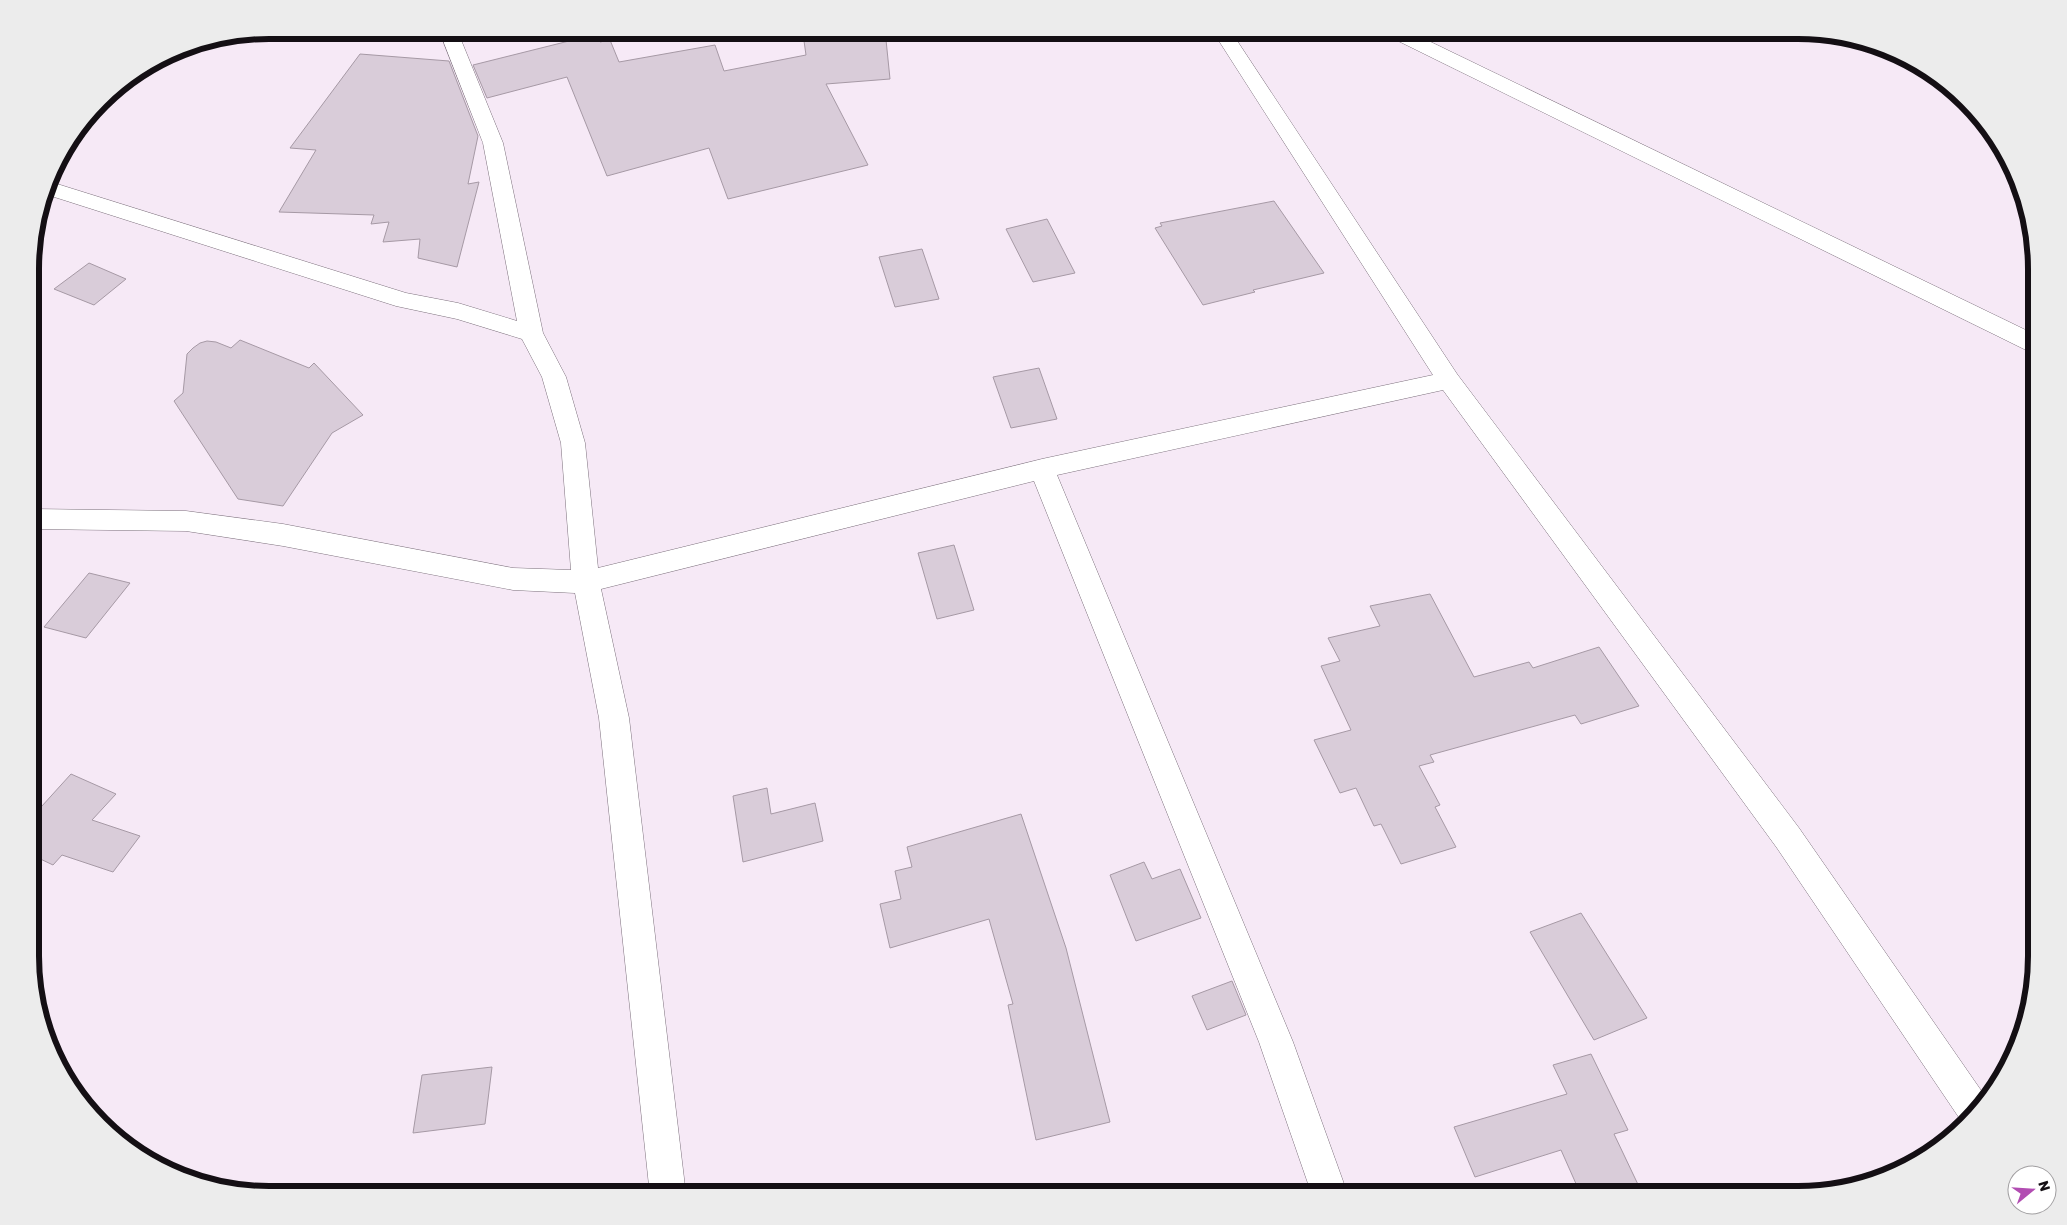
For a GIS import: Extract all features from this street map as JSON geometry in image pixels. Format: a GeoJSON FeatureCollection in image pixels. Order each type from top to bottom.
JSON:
{"type":"FeatureCollection","features":[{"type":"Feature","properties":{"kind":"street"},"geometry":{"type":"LineString","coordinates":[[452,39],[493,143],[531,333],[554,377],[572,443],[586,582],[614,718],[667,1186]]}},
{"type":"Feature","properties":{"kind":"street"},"geometry":{"type":"LineString","coordinates":[[1228,39],[1449,380],[1788,838],[1972,1107]]}},
{"type":"Feature","properties":{"kind":"street"},"geometry":{"type":"LineString","coordinates":[[1409,39],[2028,341]]}},
{"type":"Feature","properties":{"kind":"street"},"geometry":{"type":"LineString","coordinates":[[53,190],[404,300],[458,311],[531,333]]}},
{"type":"Feature","properties":{"kind":"street"},"geometry":{"type":"LineString","coordinates":[[39,518],[186,521],[283,535],[513,579],[586,582],[1042,469],[1449,380]]}},
{"type":"Feature","properties":{"kind":"street"},"geometry":{"type":"LineString","coordinates":[[1042,469],[1276,1042],[1327,1186]]}},
{"type":"Feature","properties":{"kind":"building"},"geometry":{"type":"Polygon","coordinates":[[[577,39],[599,39],[600,42],[610,40],[619,62],[715,45],[724,71],[806,55],[804,39],[886,39],[890,79],[826,84],[868,165],[728,199],[709,148],[607,176],[567,77],[487,98],[473,65],[577,39]]]}},
{"type":"Feature","properties":{"kind":"building"},"geometry":{"type":"Polygon","coordinates":[[[360,54],[449,61],[478,136],[468,184],[479,182],[457,267],[418,258],[420,239],[383,242],[389,222],[371,224],[374,215],[279,212],[316,150],[290,148],[360,54]]]}},
{"type":"Feature","properties":{"kind":"building"},"geometry":{"type":"Polygon","coordinates":[[[1274,201],[1324,273],[1253,290],[1255,292],[1203,305],[1155,228],[1162,226],[1160,223],[1274,201]]]}},
{"type":"Feature","properties":{"kind":"building"},"geometry":{"type":"Polygon","coordinates":[[[1047,219],[1075,273],[1033,282],[1006,229],[1047,219]]]}},
{"type":"Feature","properties":{"kind":"building"},"geometry":{"type":"Polygon","coordinates":[[[922,249],[939,299],[895,307],[879,257],[922,249]]]}},
{"type":"Feature","properties":{"kind":"building"},"geometry":{"type":"Polygon","coordinates":[[[89,263],[126,279],[94,305],[54,289],[89,263]]]}},
{"type":"Feature","properties":{"kind":"building"},"geometry":{"type":"Polygon","coordinates":[[[240,340],[309,368],[314,363],[363,415],[332,433],[283,506],[238,499],[174,401],[183,393],[187,354],[193,348],[207,341],[216,342],[231,348],[240,340]]]}},
{"type":"Feature","properties":{"kind":"building"},"geometry":{"type":"Polygon","coordinates":[[[1039,368],[1057,419],[1011,428],[993,377],[1039,368]]]}},
{"type":"Feature","properties":{"kind":"building"},"geometry":{"type":"Polygon","coordinates":[[[954,545],[974,610],[937,619],[918,553],[954,545]]]}},
{"type":"Feature","properties":{"kind":"building"},"geometry":{"type":"Polygon","coordinates":[[[89,573],[130,583],[86,638],[44,627],[89,573]]]}},
{"type":"Feature","properties":{"kind":"building"},"geometry":{"type":"Polygon","coordinates":[[[1430,594],[1474,677],[1529,662],[1533,668],[1599,647],[1639,706],[1581,724],[1575,715],[1430,755],[1434,762],[1419,766],[1440,805],[1435,807],[1456,847],[1401,864],[1381,824],[1374,826],[1356,788],[1340,793],[1314,740],[1351,730],[1321,666],[1340,661],[1328,638],[1380,626],[1370,606],[1430,594]]]}},
{"type":"Feature","properties":{"kind":"building"},"geometry":{"type":"Polygon","coordinates":[[[71,774],[116,794],[92,820],[140,836],[113,872],[62,855],[53,865],[39,858],[39,809],[71,774]]]}},
{"type":"Feature","properties":{"kind":"building"},"geometry":{"type":"Polygon","coordinates":[[[767,788],[771,814],[815,803],[823,841],[743,862],[733,796],[767,788]]]}},
{"type":"Feature","properties":{"kind":"building"},"geometry":{"type":"Polygon","coordinates":[[[1021,814],[1066,948],[1110,1122],[1036,1140],[1008,1005],[1013,1004],[989,919],[890,948],[880,904],[901,899],[895,871],[912,867],[907,847],[1021,814]]]}},
{"type":"Feature","properties":{"kind":"building"},"geometry":{"type":"Polygon","coordinates":[[[1144,862],[1152,879],[1180,869],[1201,918],[1136,941],[1110,875],[1144,862]]]}},
{"type":"Feature","properties":{"kind":"building"},"geometry":{"type":"Polygon","coordinates":[[[1581,913],[1647,1018],[1594,1040],[1530,932],[1581,913]]]}},
{"type":"Feature","properties":{"kind":"building"},"geometry":{"type":"Polygon","coordinates":[[[1232,981],[1246,1015],[1207,1030],[1192,996],[1232,981]]]}},
{"type":"Feature","properties":{"kind":"building"},"geometry":{"type":"Polygon","coordinates":[[[1591,1054],[1628,1130],[1614,1134],[1639,1186],[1577,1186],[1561,1150],[1475,1177],[1454,1127],[1567,1094],[1553,1065],[1591,1054]]]}},
{"type":"Feature","properties":{"kind":"building"},"geometry":{"type":"Polygon","coordinates":[[[492,1067],[485,1124],[413,1133],[422,1075],[492,1067]]]}}]}
